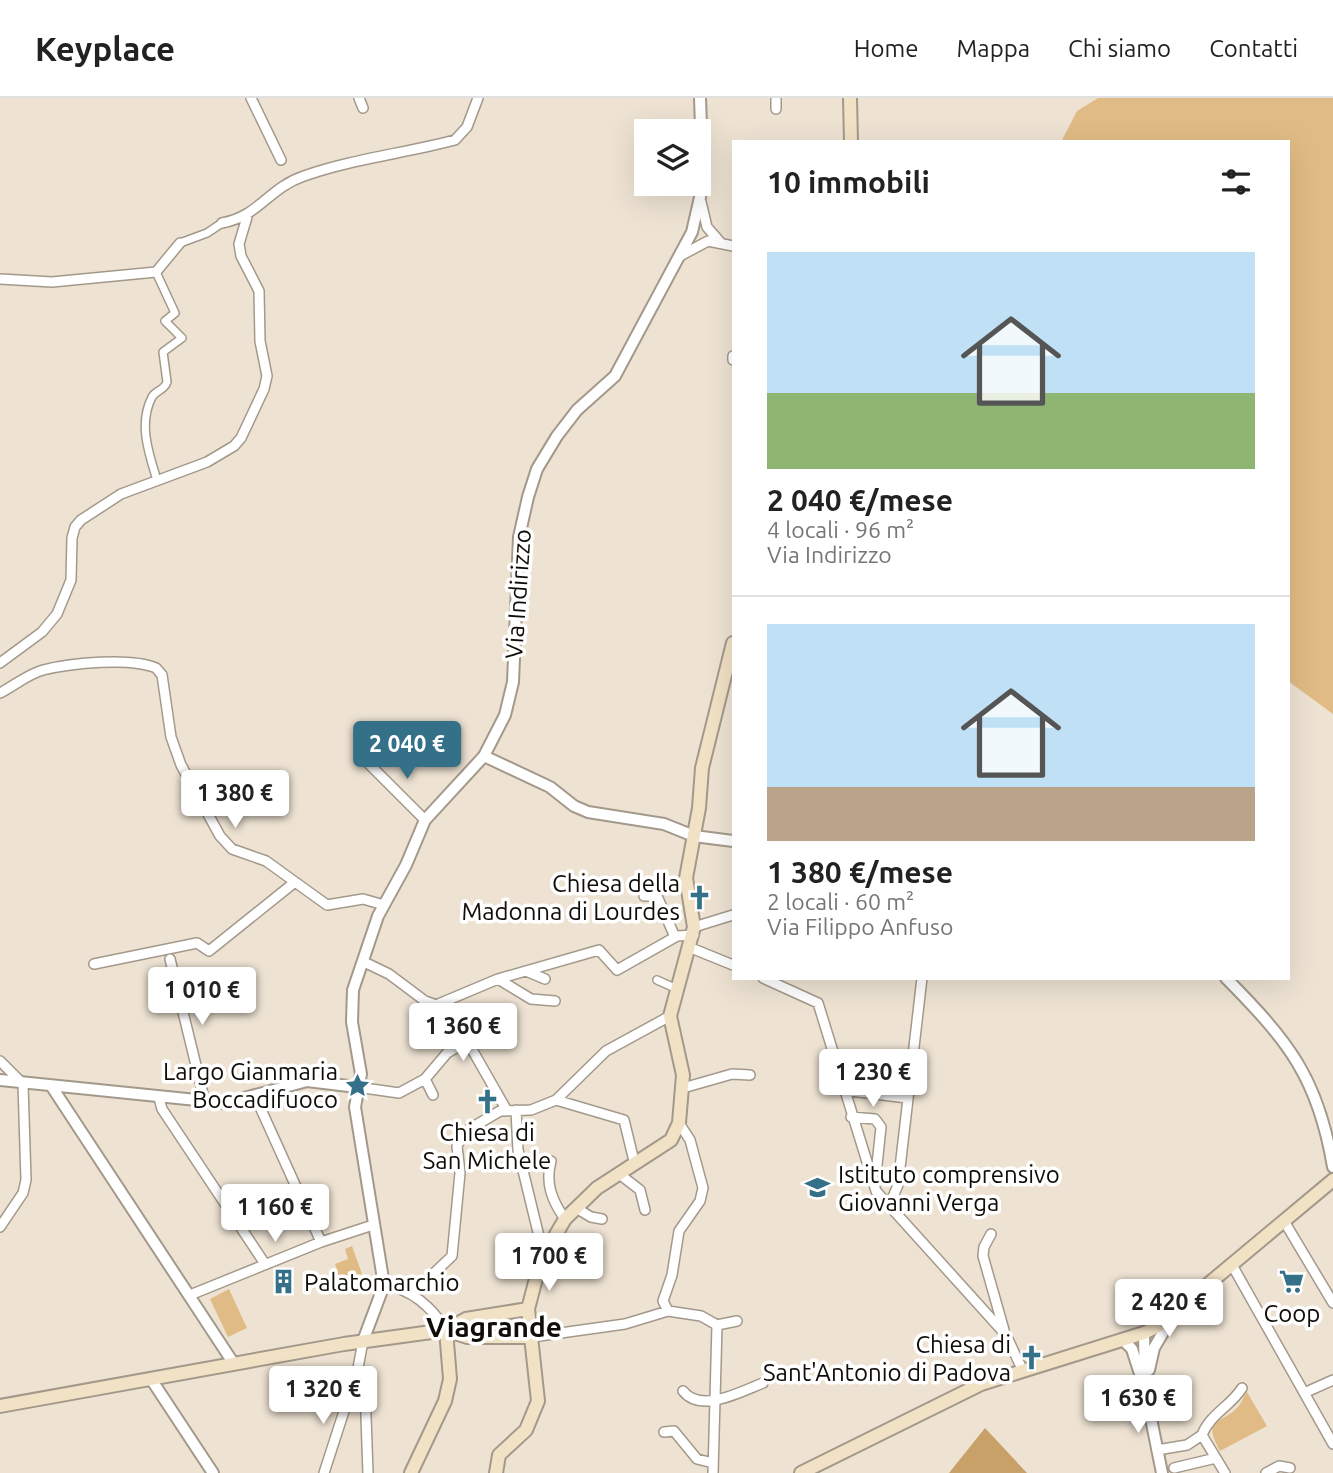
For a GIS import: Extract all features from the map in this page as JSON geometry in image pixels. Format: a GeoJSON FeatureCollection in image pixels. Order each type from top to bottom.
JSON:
{"type":"FeatureCollection","features":[{"type":"Feature","properties":{"kind":"main road"},"geometry":{"type":"LineString","coordinates":[[850,98],[851,140]]}},
{"type":"Feature","properties":{"kind":"main road"},"geometry":{"type":"LineString","coordinates":[[496,1473],[499,1455],[526,1430],[538,1401],[528,1309],[551,1243],[565,1219],[576,1208],[634,1161],[671,1140],[679,1123],[683,1088],[682,1066],[670,1016],[692,938],[686,878],[702,768],[732,647]]}},
{"type":"Feature","properties":{"kind":"main road"},"geometry":{"type":"LineString","coordinates":[[801,1473],[968,1390],[1144,1333],[1174,1314],[1333,1180]]}},
{"type":"Feature","properties":{"kind":"main road"},"geometry":{"type":"LineString","coordinates":[[0,1406],[363,1341],[446,1330],[466,1319],[528,1309]]}},
{"type":"Feature","properties":{"kind":"main road"},"geometry":{"type":"LineString","coordinates":[[446,1330],[467,1337],[532,1339]]}},
{"type":"Feature","properties":{"kind":"main road"},"geometry":{"type":"LineString","coordinates":[[411,1473],[445,1401],[450,1379],[446,1330]]}},
{"type":"Feature","properties":{"kind":"street"},"geometry":{"type":"LineString","coordinates":[[251,98],[281,160]]}},
{"type":"Feature","properties":{"kind":"street"},"geometry":{"type":"LineString","coordinates":[[359,98],[363,108]]}},
{"type":"Feature","properties":{"kind":"street"},"geometry":{"type":"LineString","coordinates":[[0,279],[52,282],[156,272],[180,243],[207,233],[222,223],[247,216],[275,190],[305,175],[455,140],[467,127],[478,98]]}},
{"type":"Feature","properties":{"kind":"street"},"geometry":{"type":"LineString","coordinates":[[776,98],[776,109]]}},
{"type":"Feature","properties":{"kind":"street","name":"Via Indirizzo"},"geometry":{"type":"LineString","coordinates":[[384,1284],[355,1107],[357,1087],[351,1006],[353,990],[384,905],[407,864],[425,820],[484,756],[497,734],[511,694],[519,537],[537,469],[578,410],[615,376],[692,232],[704,184],[702,100]]}},
{"type":"Feature","properties":{"kind":"street"},"geometry":{"type":"LineString","coordinates":[[701,202],[707,227],[720,242]]}},
{"type":"Feature","properties":{"kind":"street"},"geometry":{"type":"LineString","coordinates":[[0,663],[42,632],[57,614],[71,580],[75,527],[108,500],[187,471],[234,446],[264,389],[266,361],[260,341],[259,292],[241,256],[239,244],[247,216]]}},
{"type":"Feature","properties":{"kind":"street"},"geometry":{"type":"LineString","coordinates":[[679,257],[701,243],[720,242],[732,246]]}},
{"type":"Feature","properties":{"kind":"street"},"geometry":{"type":"LineString","coordinates":[[156,272],[175,313],[164,321],[183,338],[163,352],[167,382],[163,390],[152,397],[146,425],[146,445],[157,480]]}},
{"type":"Feature","properties":{"kind":"street"},"geometry":{"type":"LineString","coordinates":[[0,693],[42,670],[99,662],[150,666],[162,675],[172,737],[181,765],[220,836],[232,849],[266,861],[327,905],[363,900],[384,905]]}},
{"type":"Feature","properties":{"kind":"street"},"geometry":{"type":"LineString","coordinates":[[484,756],[550,786],[574,806],[588,811],[664,824],[694,836],[732,841]]}},
{"type":"Feature","properties":{"kind":"street"},"geometry":{"type":"LineString","coordinates":[[367,762],[425,820]]}},
{"type":"Feature","properties":{"kind":"street"},"geometry":{"type":"LineString","coordinates":[[94,964],[197,943],[209,951],[295,882]]}},
{"type":"Feature","properties":{"kind":"street"},"geometry":{"type":"LineString","coordinates":[[644,896],[657,896],[676,937]]}},
{"type":"Feature","properties":{"kind":"street"},"geometry":{"type":"LineString","coordinates":[[692,938],[729,917]]}},
{"type":"Feature","properties":{"kind":"street"},"geometry":{"type":"LineString","coordinates":[[365,962],[389,974],[432,1005],[498,979],[599,950],[617,970],[676,937],[692,938],[729,963]]}},
{"type":"Feature","properties":{"kind":"street"},"geometry":{"type":"LineString","coordinates":[[170,959],[205,1102]]}},
{"type":"Feature","properties":{"kind":"street"},"geometry":{"type":"LineString","coordinates":[[526,971],[545,979]]}},
{"type":"Feature","properties":{"kind":"street"},"geometry":{"type":"LineString","coordinates":[[498,979],[531,999],[555,1002]]}},
{"type":"Feature","properties":{"kind":"street"},"geometry":{"type":"LineString","coordinates":[[657,980],[678,990]]}},
{"type":"Feature","properties":{"kind":"street"},"geometry":{"type":"LineString","coordinates":[[767,980],[818,1003],[876,1191],[1006,1335]]}},
{"type":"Feature","properties":{"kind":"street"},"geometry":{"type":"LineString","coordinates":[[890,1206],[898,1185],[922,980]]}},
{"type":"Feature","properties":{"kind":"street"},"geometry":{"type":"LineString","coordinates":[[1228,980],[1286,1043],[1314,1091],[1328,1134],[1333,1167]]}},
{"type":"Feature","properties":{"kind":"street"},"geometry":{"type":"LineString","coordinates":[[445,1002],[511,1110],[544,1257]]}},
{"type":"Feature","properties":{"kind":"street"},"geometry":{"type":"LineString","coordinates":[[412,1294],[452,1256],[460,1173],[456,1156],[460,1140],[472,1127],[511,1110],[531,1110],[556,1100],[606,1051],[670,1016]]}},
{"type":"Feature","properties":{"kind":"street"},"geometry":{"type":"LineString","coordinates":[[0,1080],[226,1104],[307,1081],[396,1094],[425,1079],[447,1054],[468,1041]]}},
{"type":"Feature","properties":{"kind":"street"},"geometry":{"type":"LineString","coordinates":[[0,1061],[23,1084],[26,1180],[23,1193],[0,1227]]}},
{"type":"Feature","properties":{"kind":"street"},"geometry":{"type":"LineString","coordinates":[[683,1088],[732,1074],[750,1075]]}},
{"type":"Feature","properties":{"kind":"street"},"geometry":{"type":"LineString","coordinates":[[425,1079],[433,1095]]}},
{"type":"Feature","properties":{"kind":"street"},"geometry":{"type":"LineString","coordinates":[[52,1087],[234,1364]]}},
{"type":"Feature","properties":{"kind":"street"},"geometry":{"type":"LineString","coordinates":[[843,1090],[907,1098]]}},
{"type":"Feature","properties":{"kind":"street"},"geometry":{"type":"LineString","coordinates":[[255,1096],[321,1241]]}},
{"type":"Feature","properties":{"kind":"street"},"geometry":{"type":"LineString","coordinates":[[159,1098],[162,1109],[265,1264]]}},
{"type":"Feature","properties":{"kind":"street"},"geometry":{"type":"LineString","coordinates":[[556,1100],[624,1120],[634,1161]]}},
{"type":"Feature","properties":{"kind":"street"},"geometry":{"type":"LineString","coordinates":[[851,1117],[875,1119],[881,1127],[877,1165],[871,1174]]}},
{"type":"Feature","properties":{"kind":"street"},"geometry":{"type":"LineString","coordinates":[[668,1311],[663,1301],[672,1275],[679,1231],[700,1201],[703,1188],[690,1140],[679,1123]]}},
{"type":"Feature","properties":{"kind":"street"},"geometry":{"type":"LineString","coordinates":[[551,1160],[551,1196],[565,1219]]}},
{"type":"Feature","properties":{"kind":"street"},"geometry":{"type":"LineString","coordinates":[[618,1173],[640,1190],[645,1210]]}},
{"type":"Feature","properties":{"kind":"street"},"geometry":{"type":"LineString","coordinates":[[576,1208],[591,1217],[602,1219]]}},
{"type":"Feature","properties":{"kind":"street"},"geometry":{"type":"LineString","coordinates":[[1284,1221],[1328,1284],[1333,1303]]}},
{"type":"Feature","properties":{"kind":"street"},"geometry":{"type":"LineString","coordinates":[[190,1295],[321,1241],[373,1225]]}},
{"type":"Feature","properties":{"kind":"street"},"geometry":{"type":"LineString","coordinates":[[991,1234],[984,1247],[983,1256],[1006,1335],[1023,1371]]}},
{"type":"Feature","properties":{"kind":"street"},"geometry":{"type":"LineString","coordinates":[[1232,1265],[1333,1444]]}},
{"type":"Feature","properties":{"kind":"street"},"geometry":{"type":"LineString","coordinates":[[324,1473],[358,1368],[363,1341],[384,1284],[412,1294],[438,1317],[446,1330]]}},
{"type":"Feature","properties":{"kind":"street"},"geometry":{"type":"LineString","coordinates":[[532,1339],[625,1324],[668,1311],[701,1316],[717,1325],[737,1321]]}},
{"type":"Feature","properties":{"kind":"street"},"geometry":{"type":"LineString","coordinates":[[1145,1389],[1154,1348],[1174,1314]]}},
{"type":"Feature","properties":{"kind":"street"},"geometry":{"type":"LineString","coordinates":[[664,1432],[674,1431],[697,1460],[713,1468],[717,1401],[717,1325]]}},
{"type":"Feature","properties":{"kind":"street"},"geometry":{"type":"LineString","coordinates":[[1144,1333],[1145,1389]]}},
{"type":"Feature","properties":{"kind":"street"},"geometry":{"type":"LineString","coordinates":[[1123,1339],[1132,1349],[1145,1389],[1162,1473]]}},
{"type":"Feature","properties":{"kind":"street"},"geometry":{"type":"LineString","coordinates":[[358,1368],[365,1388],[368,1473]]}},
{"type":"Feature","properties":{"kind":"street"},"geometry":{"type":"LineString","coordinates":[[151,1379],[213,1473]]}},
{"type":"Feature","properties":{"kind":"street"},"geometry":{"type":"LineString","coordinates":[[1304,1393],[1333,1380]]}},
{"type":"Feature","properties":{"kind":"street"},"geometry":{"type":"LineString","coordinates":[[683,1391],[694,1399],[717,1401],[763,1383]]}},
{"type":"Feature","properties":{"kind":"street"},"geometry":{"type":"LineString","coordinates":[[1157,1451],[1187,1445],[1202,1435],[1211,1419],[1234,1400],[1242,1388]]}},
{"type":"Feature","properties":{"kind":"street"},"geometry":{"type":"LineString","coordinates":[[1202,1435],[1225,1473]]}},
{"type":"Feature","properties":{"kind":"street"},"geometry":{"type":"LineString","coordinates":[[1174,1468],[1216,1458]]}},
{"type":"Feature","properties":{"kind":"street"},"geometry":{"type":"LineString","coordinates":[[1266,1473],[1279,1466],[1290,1468]]}},
{"type":"Feature","properties":{"kind":"shaded area"},"geometry":{"type":"Polygon","coordinates":[[[1098,98],[1333,98],[1333,714],[1290,682],[1290,140],[1062,140],[1077,111],[1098,98]]]}},
{"type":"Feature","properties":{"kind":"shaded area"},"geometry":{"type":"Polygon","coordinates":[[[352,1246],[362,1274],[340,1281],[335,1264],[348,1259],[345,1249],[352,1246]]]}},
{"type":"Feature","properties":{"kind":"shaded area"},"geometry":{"type":"Polygon","coordinates":[[[229,1289],[247,1328],[228,1337],[210,1299],[229,1289]]]}},
{"type":"Feature","properties":{"kind":"shaded area"},"geometry":{"type":"Polygon","coordinates":[[[1247,1392],[1267,1426],[1220,1451],[1213,1428],[1238,1407],[1247,1392]]]}},
{"type":"Feature","properties":{"kind":"shaded area"},"geometry":{"type":"Polygon","coordinates":[[[985,1428],[1027,1473],[949,1473],[985,1428]]]}},
{"type":"Feature","properties":{"kind":"place","name":"Chiesa della Madonna di Lourdes"},"geometry":{"type":"Point","coordinates":[700,897]}},
{"type":"Feature","properties":{"kind":"place","name":"Largo Gianmaria Boccadifuoco"},"geometry":{"type":"Point","coordinates":[358,1085]}},
{"type":"Feature","properties":{"kind":"place","name":"Chiesa di San Michele"},"geometry":{"type":"Point","coordinates":[487,1101]}},
{"type":"Feature","properties":{"kind":"place","name":"Istituto comprensivo Giovanni Verga"},"geometry":{"type":"Point","coordinates":[818,1188]}},
{"type":"Feature","properties":{"kind":"place","name":"Palatomarchio"},"geometry":{"type":"Point","coordinates":[284,1282]}},
{"type":"Feature","properties":{"kind":"place","name":"Coop"},"geometry":{"type":"Point","coordinates":[1292,1282]}},
{"type":"Feature","properties":{"kind":"place","name":"Chiesa di Sant'Antonio di Padova"},"geometry":{"type":"Point","coordinates":[1031,1358]}},
{"type":"Feature","properties":{"kind":"district","name":"Viagrande"},"geometry":{"type":"Point","coordinates":[494,1326]}}]}
